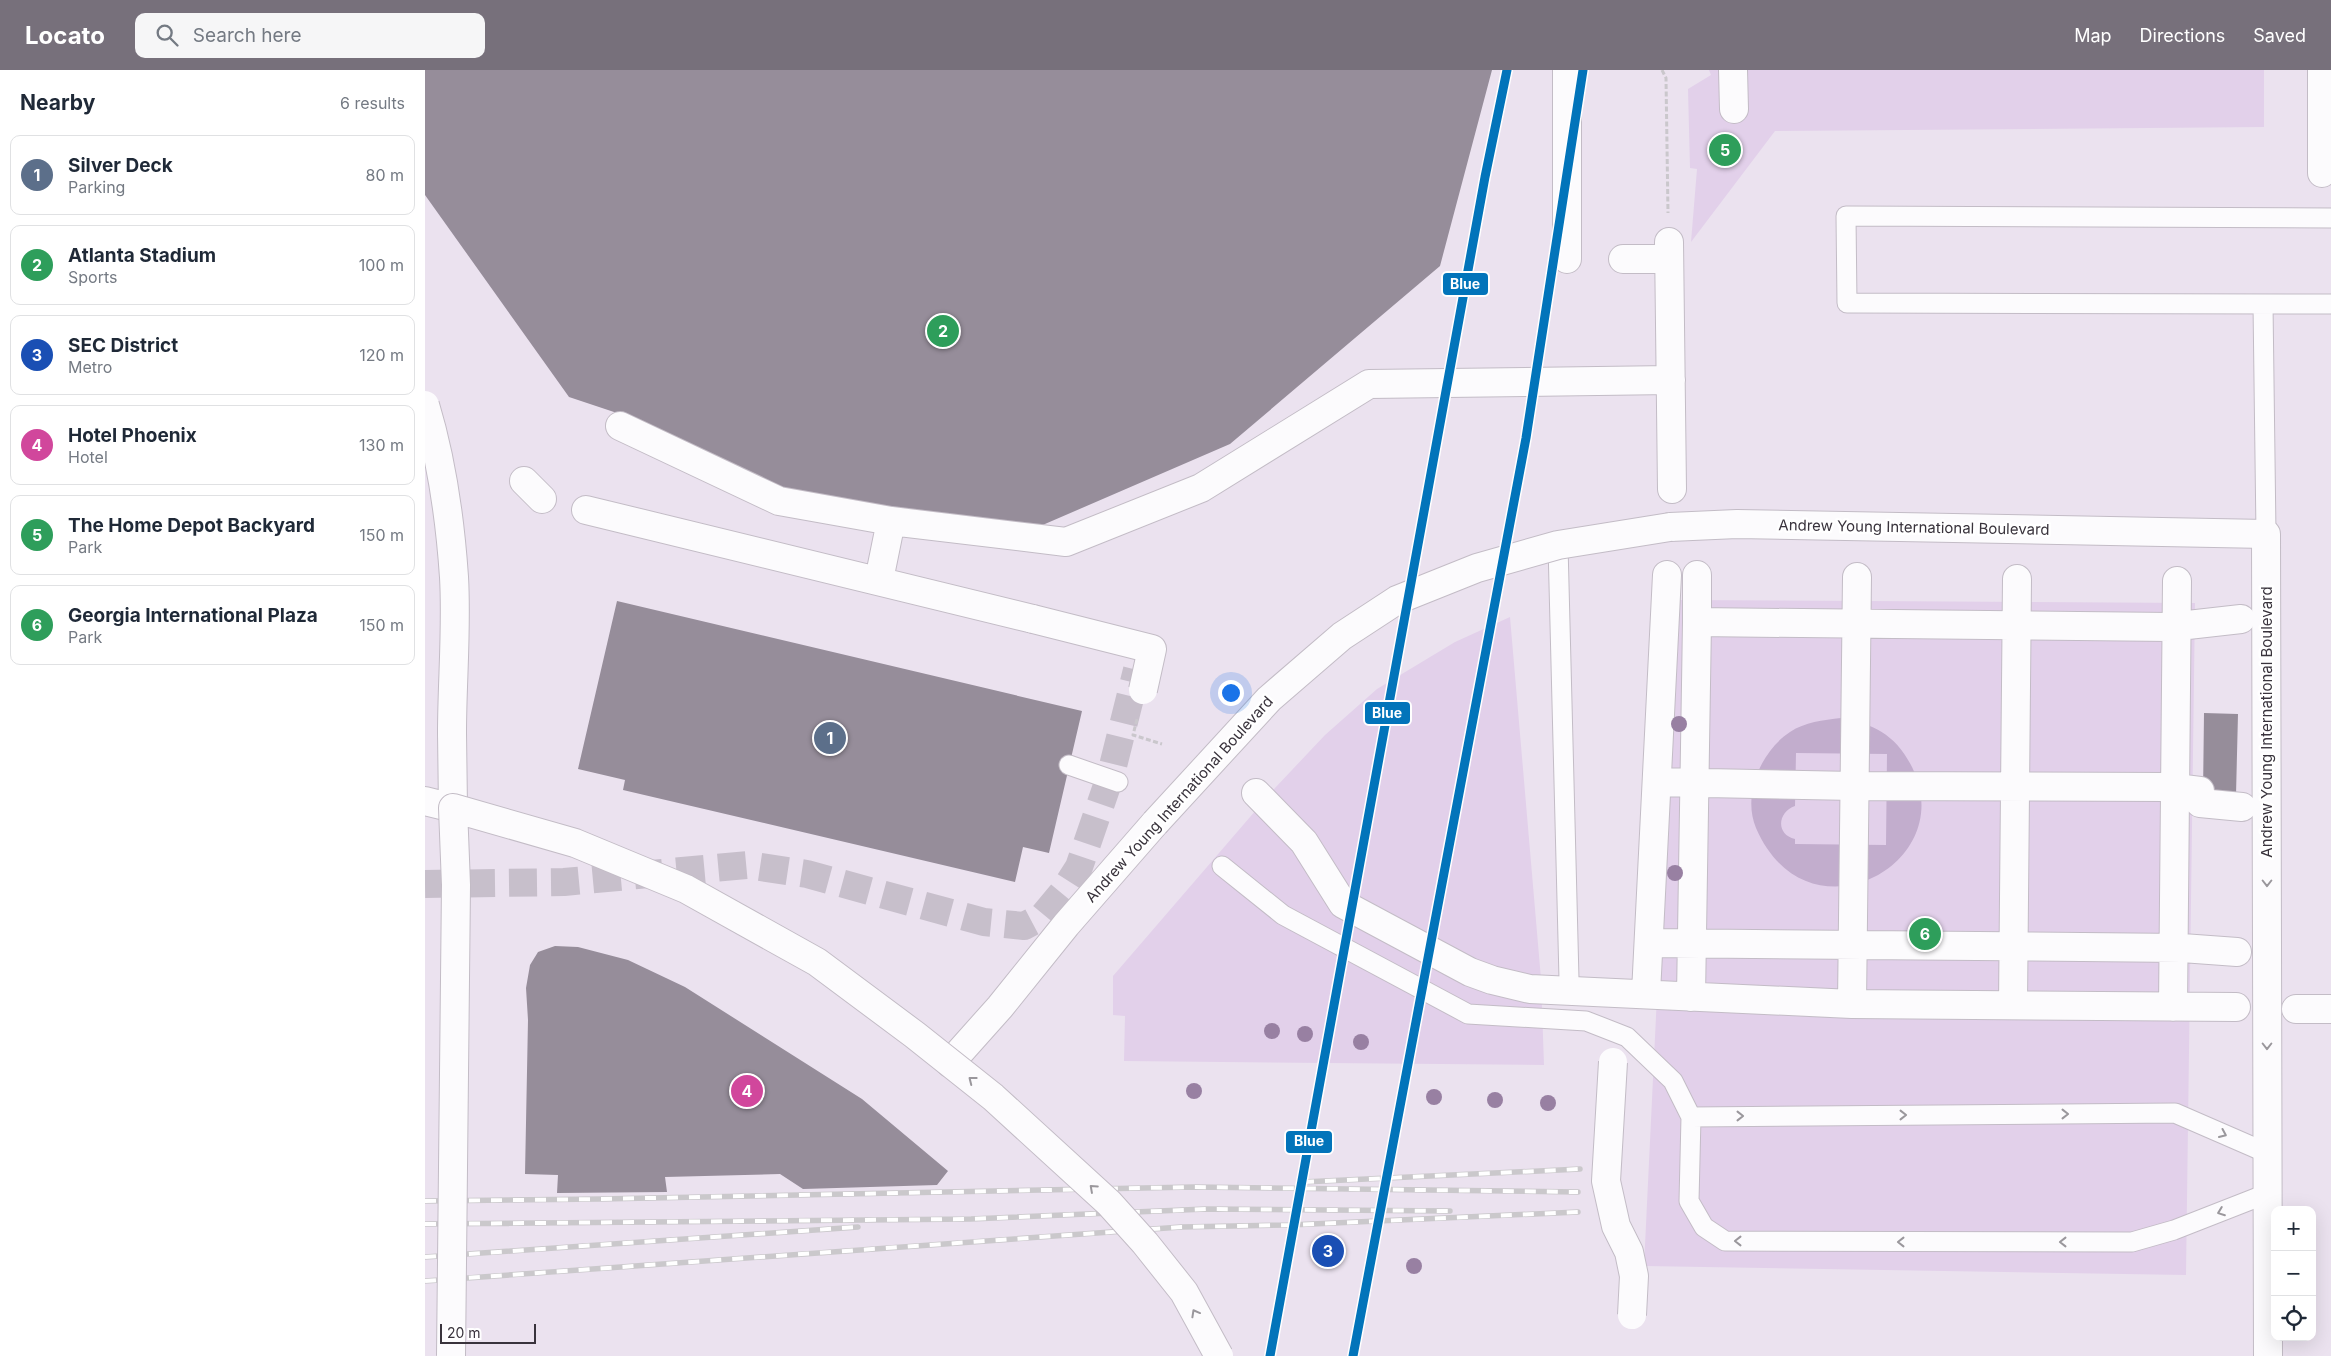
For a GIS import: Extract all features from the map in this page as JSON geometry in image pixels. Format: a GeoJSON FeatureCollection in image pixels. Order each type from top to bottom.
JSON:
{"type":"FeatureCollection","features":[{"type":"Feature","properties":{"kind":"street"},"geometry":{"type":"LineString","coordinates":[[1567,70],[1567,258]]}},
{"type":"Feature","properties":{"kind":"street"},"geometry":{"type":"LineString","coordinates":[[1733,70],[1734,109]]}},
{"type":"Feature","properties":{"kind":"street"},"geometry":{"type":"LineString","coordinates":[[2322,70],[2322,173]]}},
{"type":"Feature","properties":{"kind":"street"},"geometry":{"type":"LineString","coordinates":[[1623,259],[1669,251],[1672,489]]}},
{"type":"Feature","properties":{"kind":"street"},"geometry":{"type":"LineString","coordinates":[[621,426],[779,501],[891,521],[1066,542],[1201,488],[1369,384],[1671,380]]}},
{"type":"Feature","properties":{"kind":"street"},"geometry":{"type":"LineString","coordinates":[[425,405],[438,448],[446,497],[454,579],[453,808],[456,885],[451,1356]]}},
{"type":"Feature","properties":{"kind":"street"},"geometry":{"type":"LineString","coordinates":[[586,510],[879,580],[1152,649],[1143,690]]}},
{"type":"Feature","properties":{"kind":"street"},"geometry":{"type":"LineString","coordinates":[[879,580],[891,521]]}},
{"type":"Feature","properties":{"kind":"street","name":"Andrew Young International Boulevard"},"geometry":{"type":"LineString","coordinates":[[950,1063],[1000,1007],[1066,924],[1188,785],[1269,699],[1342,636],[1397,600],[1477,568],[1558,545],[1670,527],[1737,524],[2266,534],[2266,1194],[2268,1356]]}},
{"type":"Feature","properties":{"kind":"street"},"geometry":{"type":"LineString","coordinates":[[1646,993],[1667,575]]}},
{"type":"Feature","properties":{"kind":"street"},"geometry":{"type":"LineString","coordinates":[[1691,997],[1697,575]]}},
{"type":"Feature","properties":{"kind":"street"},"geometry":{"type":"LineString","coordinates":[[1852,1004],[1857,577]]}},
{"type":"Feature","properties":{"kind":"street"},"geometry":{"type":"LineString","coordinates":[[2013,1005],[2017,579]]}},
{"type":"Feature","properties":{"kind":"street"},"geometry":{"type":"LineString","coordinates":[[2173,1007],[2177,581]]}},
{"type":"Feature","properties":{"kind":"street"},"geometry":{"type":"LineString","coordinates":[[1697,622],[2177,627],[2241,619]]}},
{"type":"Feature","properties":{"kind":"street"},"geometry":{"type":"LineString","coordinates":[[1657,782],[1854,786],[2176,788],[2200,791],[2200,803],[2242,807]]}},
{"type":"Feature","properties":{"kind":"street"},"geometry":{"type":"LineString","coordinates":[[1256,793],[1304,842],[1343,904],[1462,968],[1492,980],[1530,989],[1852,1004],[2236,1008]]}},
{"type":"Feature","properties":{"kind":"street"},"geometry":{"type":"LineString","coordinates":[[425,801],[575,843],[686,890],[817,962],[993,1097],[1115,1209],[1145,1243],[1183,1292],[1219,1356]]}},
{"type":"Feature","properties":{"kind":"street"},"geometry":{"type":"LineString","coordinates":[[1649,943],[2174,948],[2237,952]]}},
{"type":"Feature","properties":{"kind":"street"},"geometry":{"type":"LineString","coordinates":[[2296,1009],[2331,1009]]}},
{"type":"Feature","properties":{"kind":"street"},"geometry":{"type":"LineString","coordinates":[[1613,1062],[1606,1181],[1617,1226],[1629,1252],[1634,1276],[1632,1315]]}},
{"type":"Feature","properties":{"kind":"lane"},"geometry":{"type":"LineString","coordinates":[[2331,218],[1847,216],[1847,303],[2331,304]]}},
{"type":"Feature","properties":{"kind":"lane"},"geometry":{"type":"LineString","coordinates":[[2263,304],[2266,534]]}},
{"type":"Feature","properties":{"kind":"lane"},"geometry":{"type":"LineString","coordinates":[[1558,545],[1569,979]]}},
{"type":"Feature","properties":{"kind":"lane"},"geometry":{"type":"LineString","coordinates":[[1069,765],[1118,782]]}},
{"type":"Feature","properties":{"kind":"lane"},"geometry":{"type":"LineString","coordinates":[[1222,866],[1283,915],[1468,1014],[1586,1021],[1627,1037],[1673,1081],[1691,1117],[1689,1201],[1704,1227],[1725,1241],[2132,1242],[2174,1230],[2266,1194]]}},
{"type":"Feature","properties":{"kind":"lane"},"geometry":{"type":"LineString","coordinates":[[1691,1117],[2175,1113],[2267,1154]]}},
{"type":"Feature","properties":{"kind":"path"},"geometry":{"type":"LineString","coordinates":[[1662,70],[1666,78],[1669,251]]}},
{"type":"Feature","properties":{"kind":"path"},"geometry":{"type":"LineString","coordinates":[[1133,735],[1162,744]]}},
{"type":"Feature","properties":{"kind":"shaded area"},"geometry":{"type":"Polygon","coordinates":[[[1709,70],[2264,70],[2264,127],[1775,131],[1691,242],[1697,169],[1690,168],[1688,89],[1711,75],[1709,70]]]}},
{"type":"Feature","properties":{"kind":"shaded area"},"geometry":{"type":"Polygon","coordinates":[[[1676,600],[2195,603],[2186,1275],[1644,1266],[1676,600]]]}},
{"type":"Feature","properties":{"kind":"shaded area"},"geometry":{"type":"Polygon","coordinates":[[[1510,617],[1541,979],[1544,1065],[1124,1061],[1125,1016],[1113,1015],[1113,976],[1275,788],[1325,735],[1377,689],[1455,642],[1510,617]]]}},
{"type":"Feature","properties":{"kind":"shaded area"},"geometry":{"type":"Polygon","coordinates":[[[1841,718],[1874,728],[1891,739],[1899,747],[1912,767],[1921,803],[1915,834],[1898,860],[1871,878],[1841,886],[1809,882],[1779,863],[1756,828],[1751,802],[1753,788],[1763,762],[1770,750],[1780,740],[1802,726],[1814,722],[1841,718]],[[1796,753],[1795,806],[1789,809],[1782,818],[1781,823],[1784,833],[1795,839],[1795,844],[1886,845],[1887,754],[1796,753]]]}},
{"type":"Feature","properties":{"kind":"building"},"geometry":{"type":"Polygon","coordinates":[[[425,70],[1492,70],[1440,266],[1230,444],[1038,527],[790,493],[623,415],[569,397],[425,195],[425,70]]]}},
{"type":"Feature","properties":{"kind":"building"},"geometry":{"type":"Polygon","coordinates":[[[617,601],[1082,711],[1049,853],[1023,847],[1015,882],[623,790],[625,780],[578,769],[617,601]]]}},
{"type":"Feature","properties":{"kind":"building"},"geometry":{"type":"Polygon","coordinates":[[[2204,713],[2238,714],[2236,795],[2203,795],[2204,713]]]}},
{"type":"Feature","properties":{"kind":"building"},"geometry":{"type":"Polygon","coordinates":[[[555,946],[578,947],[628,960],[685,987],[862,1099],[948,1171],[937,1185],[803,1189],[780,1174],[665,1177],[667,1192],[557,1193],[558,1175],[525,1174],[528,1020],[526,988],[530,965],[538,952],[555,946]]]}},
{"type":"Feature","properties":{"kind":"tunnel"},"geometry":{"type":"LineString","coordinates":[[425,884],[564,882],[747,865],[807,874],[984,922],[1024,926],[1043,916],[1063,892],[1079,867],[1111,774],[1137,670]]}},
{"type":"Feature","properties":{"kind":"railway"},"geometry":{"type":"LineString","coordinates":[[1303,1182],[1580,1169]]}},
{"type":"Feature","properties":{"kind":"railway"},"geometry":{"type":"LineString","coordinates":[[425,1201],[1194,1187],[1578,1192]]}},
{"type":"Feature","properties":{"kind":"railway"},"geometry":{"type":"LineString","coordinates":[[425,1224],[971,1219],[1206,1209],[1450,1211]]}},
{"type":"Feature","properties":{"kind":"railway"},"geometry":{"type":"LineString","coordinates":[[425,1281],[1181,1227],[1290,1225],[1578,1212]]}},
{"type":"Feature","properties":{"kind":"railway"},"geometry":{"type":"LineString","coordinates":[[425,1257],[858,1227]]}},
{"type":"Feature","properties":{"kind":"transit line","name":"Blue"},"geometry":{"type":"LineString","coordinates":[[1270,1356],[1485,177],[1507,70]]}},
{"type":"Feature","properties":{"kind":"transit line","name":"Blue"},"geometry":{"type":"LineString","coordinates":[[1353,1356],[1526,438],[1583,70]]}},
{"type":"Feature","properties":{"kind":"place","name":"The Home Depot Backyard"},"geometry":{"type":"Point","coordinates":[1725,150]}},
{"type":"Feature","properties":{"kind":"place","name":"Atlanta Stadium"},"geometry":{"type":"Point","coordinates":[943,331]}},
{"type":"Feature","properties":{"kind":"place","name":"Silver Deck"},"geometry":{"type":"Point","coordinates":[830,738]}},
{"type":"Feature","properties":{"kind":"place","name":"Georgia International Plaza"},"geometry":{"type":"Point","coordinates":[1925,934]}},
{"type":"Feature","properties":{"kind":"place","name":"Hotel Phoenix"},"geometry":{"type":"Point","coordinates":[747,1091]}},
{"type":"Feature","properties":{"kind":"place","name":"SEC District"},"geometry":{"type":"Point","coordinates":[1328,1251]}}]}
